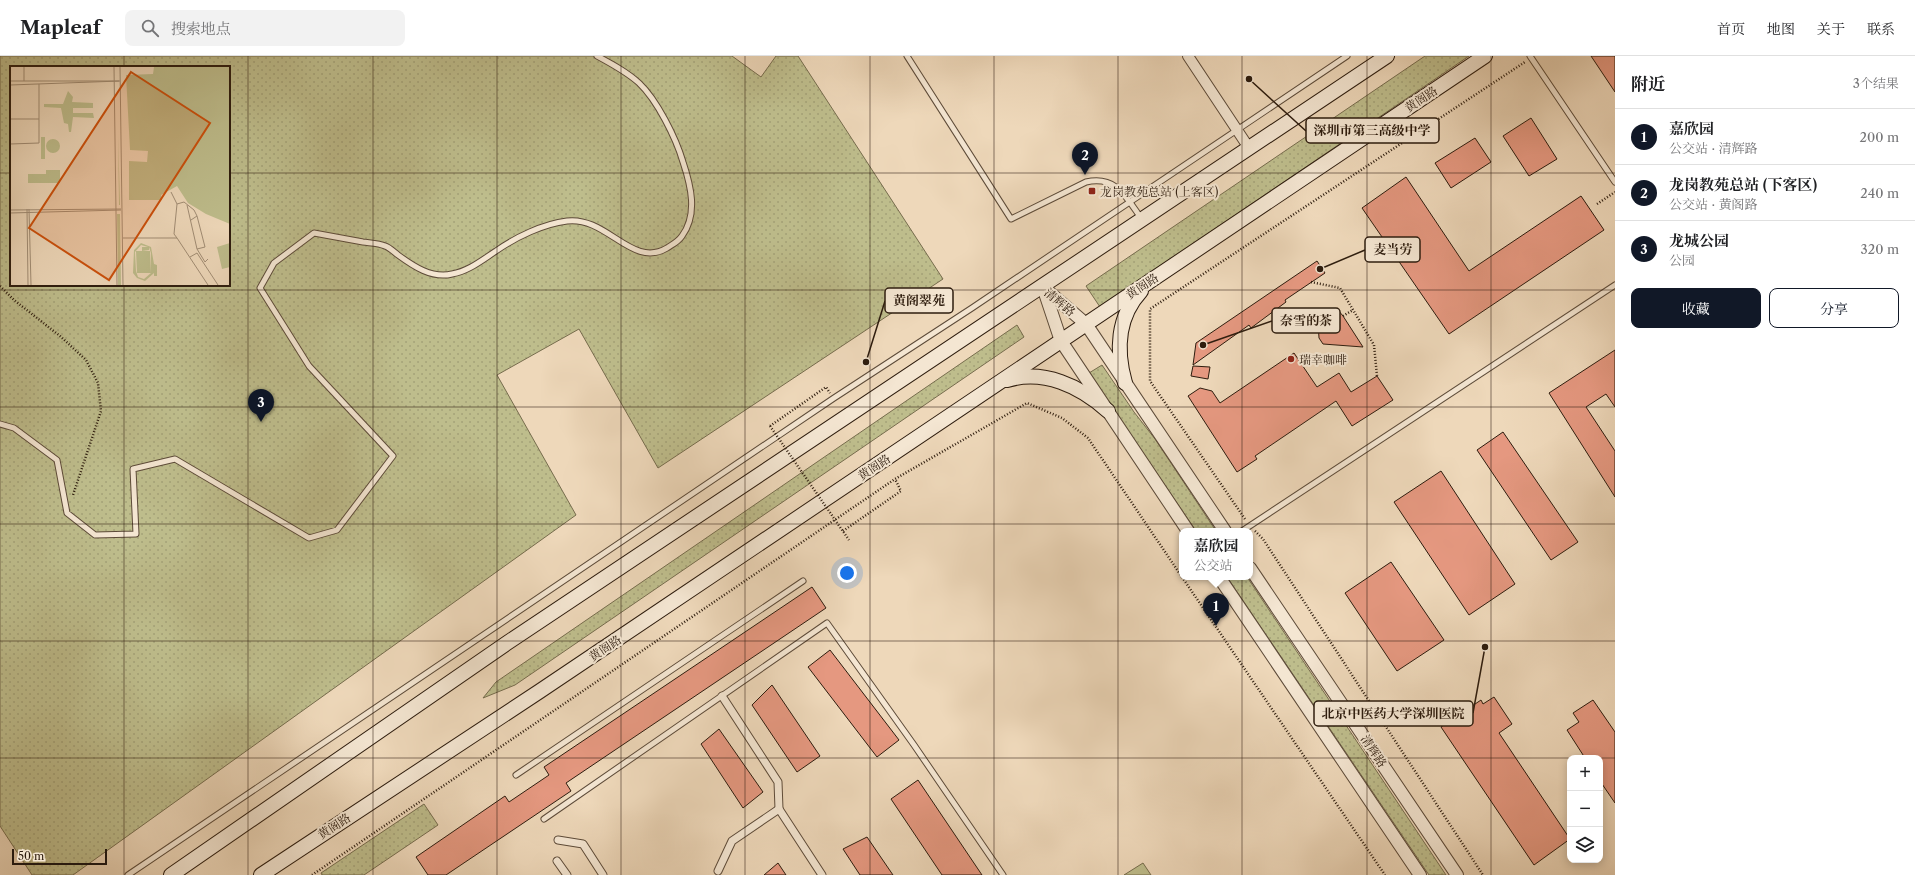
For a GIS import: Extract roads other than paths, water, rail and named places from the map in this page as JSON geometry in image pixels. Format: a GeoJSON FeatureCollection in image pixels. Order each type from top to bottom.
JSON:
{"type":"FeatureCollection","features":[{"type":"Feature","properties":{"kind":"main road"},"geometry":{"type":"LineString","coordinates":[[171,875],[508,643],[1387,56]]}},
{"type":"Feature","properties":{"kind":"main road","name":"黄阁路"},"geometry":{"type":"LineString","coordinates":[[260,875],[547,687],[1485,56]]}},
{"type":"Feature","properties":{"kind":"main road"},"geometry":{"type":"LineString","coordinates":[[1125,382],[1120,363],[1119,343],[1123,325],[1129,309],[1150,281]]}},
{"type":"Feature","properties":{"kind":"main road"},"geometry":{"type":"LineString","coordinates":[[998,383],[1014,378],[1028,377],[1060,381],[1082,391],[1108,411]]}},
{"type":"Feature","properties":{"kind":"street"},"geometry":{"type":"LineString","coordinates":[[1188,56],[1249,148]]}},
{"type":"Feature","properties":{"kind":"street","name":"清辉路"},"geometry":{"type":"LineString","coordinates":[[1042,286],[1086,324],[1223,528]]}},
{"type":"Feature","properties":{"kind":"street","name":"清辉路"},"geometry":{"type":"LineString","coordinates":[[1042,286],[1061,341],[1186,528]]}},
{"type":"Feature","properties":{"kind":"street","name":"清辉路"},"geometry":{"type":"LineString","coordinates":[[1253,572],[1457,875]]}},
{"type":"Feature","properties":{"kind":"street"},"geometry":{"type":"LineString","coordinates":[[1221,580],[1420,875]]}},
{"type":"Feature","properties":{"kind":"street"},"geometry":{"type":"LineString","coordinates":[[722,696],[778,782],[779,809],[822,875]]}},
{"type":"Feature","properties":{"kind":"street"},"geometry":{"type":"LineString","coordinates":[[718,874],[732,841],[779,809]]}},
{"type":"Feature","properties":{"kind":"street"},"geometry":{"type":"LineString","coordinates":[[558,840],[583,844],[603,875]]}},
{"type":"Feature","properties":{"kind":"street"},"geometry":{"type":"LineString","coordinates":[[557,860],[567,875]]}},
{"type":"Feature","properties":{"kind":"lane"},"geometry":{"type":"LineString","coordinates":[[0,424],[14,428],[57,460],[67,513],[95,535],[136,534],[133,469],[175,459],[309,538],[337,530],[393,456],[309,366],[260,288],[274,263],[314,233],[385,246],[415,267],[435,274],[451,275],[467,270],[520,237],[543,227],[567,221],[578,220],[593,224],[628,246],[644,253],[659,252],[678,241],[687,229],[692,216],[690,183],[680,152],[658,108],[640,84],[618,67],[597,56]]}},
{"type":"Feature","properties":{"kind":"lane"},"geometry":{"type":"LineString","coordinates":[[907,56],[1011,219],[1086,182],[1098,179],[1112,184],[1130,202],[1142,220]]}},
{"type":"Feature","properties":{"kind":"lane"},"geometry":{"type":"LineString","coordinates":[[128,875],[834,398],[972,308],[1346,56]]}},
{"type":"Feature","properties":{"kind":"lane"},"geometry":{"type":"LineString","coordinates":[[1531,57],[1615,182]]}},
{"type":"Feature","properties":{"kind":"lane"},"geometry":{"type":"LineString","coordinates":[[1246,528],[1615,285]]}},
{"type":"Feature","properties":{"kind":"lane"},"geometry":{"type":"LineString","coordinates":[[516,775],[803,581]]}},
{"type":"Feature","properties":{"kind":"lane"},"geometry":{"type":"LineString","coordinates":[[544,819],[827,623],[914,745],[1003,875]]}},
{"type":"Feature","properties":{"kind":"place","name":"深圳市第三高级中学"},"geometry":{"type":"Point","coordinates":[1249,79]}},
{"type":"Feature","properties":{"kind":"place","name":"龙岗教苑总站 (下客区)"},"geometry":{"type":"Point","coordinates":[1085,175]}},
{"type":"Feature","properties":{"kind":"place","name":"龙岗教苑总站 (上客区)"},"geometry":{"type":"Point","coordinates":[1092,191]}},
{"type":"Feature","properties":{"kind":"place","name":"麦当劳"},"geometry":{"type":"Point","coordinates":[1320,269]}},
{"type":"Feature","properties":{"kind":"place","name":"奈雪的茶"},"geometry":{"type":"Point","coordinates":[1203,345]}},
{"type":"Feature","properties":{"kind":"place","name":"瑞幸咖啡"},"geometry":{"type":"Point","coordinates":[1291,359]}},
{"type":"Feature","properties":{"kind":"place","name":"黄阁翠苑"},"geometry":{"type":"Point","coordinates":[866,362]}},
{"type":"Feature","properties":{"kind":"place","name":"龙城公园"},"geometry":{"type":"Point","coordinates":[261,422]}},
{"type":"Feature","properties":{"kind":"place","name":"嘉欣园"},"geometry":{"type":"Point","coordinates":[1216,626]}},
{"type":"Feature","properties":{"kind":"place","name":"北京中医药大学深圳医院"},"geometry":{"type":"Point","coordinates":[1485,647]}}]}
